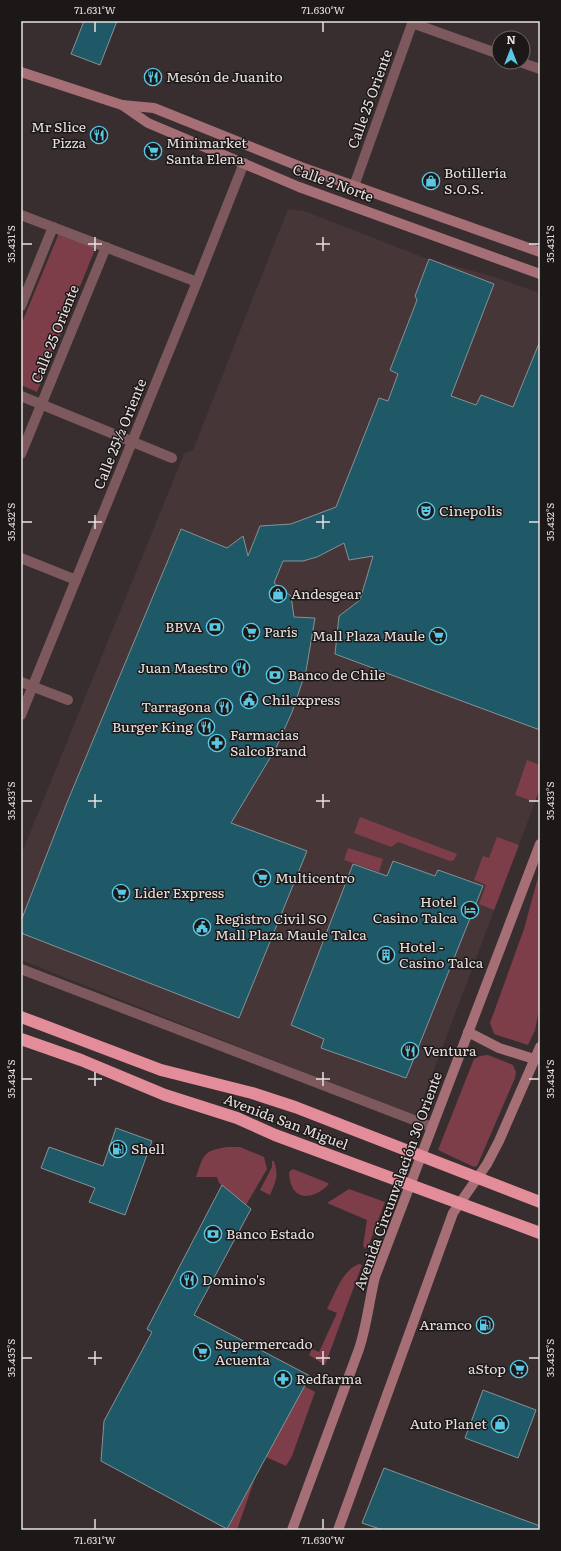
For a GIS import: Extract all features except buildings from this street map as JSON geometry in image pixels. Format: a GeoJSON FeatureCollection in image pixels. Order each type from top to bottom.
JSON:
{"type":"FeatureCollection","features":[{"type":"Feature","properties":{"kind":"highway","name":"Avenida San Miguel"},"geometry":{"type":"LineString","coordinates":[[21,1017],[161,1070],[273,1099],[540,1202]]}},
{"type":"Feature","properties":{"kind":"highway","name":"Avenida San Miguel"},"geometry":{"type":"LineString","coordinates":[[21,1039],[81,1060],[165,1095],[237,1118],[275,1135],[540,1233]]}},
{"type":"Feature","properties":{"kind":"main road","name":"Calle 2 Norte"},"geometry":{"type":"LineString","coordinates":[[21,72],[122,105],[154,108],[301,167],[540,252]]}},
{"type":"Feature","properties":{"kind":"main road","name":"Calle 2 Norte"},"geometry":{"type":"LineString","coordinates":[[122,105],[148,123],[299,187],[540,274]]}},
{"type":"Feature","properties":{"kind":"main road","name":"Avenida Circunvalación 30 Oriente"},"geometry":{"type":"LineString","coordinates":[[292,1530],[359,1350],[364,1333],[375,1277],[540,844]]}},
{"type":"Feature","properties":{"kind":"main road"},"geometry":{"type":"LineString","coordinates":[[468,1032],[499,1048],[534,1059]]}},
{"type":"Feature","properties":{"kind":"main road"},"geometry":{"type":"LineString","coordinates":[[338,1530],[452,1213],[461,1203],[478,1178],[499,1141],[540,1047]]}},
{"type":"Feature","properties":{"kind":"street"},"geometry":{"type":"LineString","coordinates":[[412,22],[491,51]]}},
{"type":"Feature","properties":{"kind":"street","name":"Calle 25 Oriente"},"geometry":{"type":"LineString","coordinates":[[354,186],[412,22]]}},
{"type":"Feature","properties":{"kind":"street","name":"Calle 25½ Oriente"},"geometry":{"type":"LineString","coordinates":[[21,715],[244,163]]}},
{"type":"Feature","properties":{"kind":"street"},"geometry":{"type":"LineString","coordinates":[[21,215],[197,282]]}},
{"type":"Feature","properties":{"kind":"street"},"geometry":{"type":"LineString","coordinates":[[21,306],[54,227]]}},
{"type":"Feature","properties":{"kind":"street","name":"Calle 25 Oriente"},"geometry":{"type":"LineString","coordinates":[[21,454],[106,248]]}},
{"type":"Feature","properties":{"kind":"street"},"geometry":{"type":"LineString","coordinates":[[21,396],[172,458]]}},
{"type":"Feature","properties":{"kind":"street"},"geometry":{"type":"LineString","coordinates":[[21,558],[76,580]]}},
{"type":"Feature","properties":{"kind":"street"},"geometry":{"type":"LineString","coordinates":[[21,682],[68,700]]}},
{"type":"Feature","properties":{"kind":"street"},"geometry":{"type":"LineString","coordinates":[[21,969],[432,1127]]}},
{"type":"Feature","properties":{"kind":"shaded area","name":"Mall Plaza Maule"},"geometry":{"type":"Polygon","coordinates":[[[288,209],[304,211],[425,258],[491,276],[540,293],[540,789],[416,1117],[21,960],[21,855],[184,454],[193,450],[288,209]]]}},
{"type":"Feature","properties":{"kind":"shaded area"},"geometry":{"type":"Polygon","coordinates":[[[59,233],[96,247],[37,392],[21,385],[21,325],[59,233]]]}},
{"type":"Feature","properties":{"kind":"shaded area"},"geometry":{"type":"Polygon","coordinates":[[[527,760],[540,765],[540,788],[535,802],[515,795],[527,760]]]}},
{"type":"Feature","properties":{"kind":"shaded area"},"geometry":{"type":"Polygon","coordinates":[[[360,817],[457,854],[454,860],[450,861],[398,842],[391,847],[354,833],[360,817]]]}},
{"type":"Feature","properties":{"kind":"shaded area"},"geometry":{"type":"Polygon","coordinates":[[[497,837],[519,845],[494,910],[479,904],[486,885],[474,880],[483,856],[489,858],[497,837]]]}},
{"type":"Feature","properties":{"kind":"shaded area"},"geometry":{"type":"Polygon","coordinates":[[[348,848],[383,859],[379,872],[344,860],[348,848]]]}},
{"type":"Feature","properties":{"kind":"shaded area"},"geometry":{"type":"Polygon","coordinates":[[[540,870],[540,1005],[535,1030],[528,1045],[494,1034],[490,1023],[524,929],[540,870]]]}},
{"type":"Feature","properties":{"kind":"shaded area"},"geometry":{"type":"Polygon","coordinates":[[[488,1055],[513,1065],[516,1072],[515,1078],[477,1166],[474,1167],[438,1150],[474,1059],[480,1056],[488,1055]]]}},
{"type":"Feature","properties":{"kind":"shaded area"},"geometry":{"type":"Polygon","coordinates":[[[227,1147],[240,1147],[264,1157],[267,1169],[246,1205],[219,1183],[217,1177],[196,1177],[203,1158],[209,1152],[227,1147]]]}},
{"type":"Feature","properties":{"kind":"shaded area"},"geometry":{"type":"Polygon","coordinates":[[[272,1161],[274,1161],[276,1166],[277,1175],[270,1195],[260,1190],[272,1167],[272,1161]]]}},
{"type":"Feature","properties":{"kind":"shaded area"},"geometry":{"type":"Polygon","coordinates":[[[293,1169],[329,1184],[315,1194],[303,1196],[293,1189],[290,1182],[289,1172],[293,1169]]]}},
{"type":"Feature","properties":{"kind":"shaded area"},"geometry":{"type":"Polygon","coordinates":[[[349,1189],[385,1202],[366,1249],[363,1246],[367,1220],[327,1203],[349,1189]]]}},
{"type":"Feature","properties":{"kind":"shaded area"},"geometry":{"type":"Polygon","coordinates":[[[359,1264],[362,1265],[325,1365],[309,1355],[312,1349],[319,1352],[337,1313],[327,1309],[340,1283],[348,1271],[359,1264]]]}},
{"type":"Feature","properties":{"kind":"shaded area"},"geometry":{"type":"Polygon","coordinates":[[[304,1386],[315,1392],[292,1456],[286,1466],[266,1457],[304,1386]]]}},
{"type":"Feature","properties":{"kind":"shaded area"},"geometry":{"type":"Polygon","coordinates":[[[256,1475],[237,1530],[227,1530],[256,1475]]]}},
{"type":"Feature","properties":{"kind":"place","name":"Mesón de Juanito"},"geometry":{"type":"Point","coordinates":[153,77]}},
{"type":"Feature","properties":{"kind":"place","name":"Mr Slice Pizza"},"geometry":{"type":"Point","coordinates":[99,135]}},
{"type":"Feature","properties":{"kind":"place","name":"Minimarket Santa Elena"},"geometry":{"type":"Point","coordinates":[153,151]}},
{"type":"Feature","properties":{"kind":"place","name":"Botillería S.O.S."},"geometry":{"type":"Point","coordinates":[431,181]}},
{"type":"Feature","properties":{"kind":"place","name":"Cinepolis"},"geometry":{"type":"Point","coordinates":[426,511]}},
{"type":"Feature","properties":{"kind":"place","name":"Andesgear"},"geometry":{"type":"Point","coordinates":[278,594]}},
{"type":"Feature","properties":{"kind":"place","name":"BBVA"},"geometry":{"type":"Point","coordinates":[215,627]}},
{"type":"Feature","properties":{"kind":"place","name":"París"},"geometry":{"type":"Point","coordinates":[251,632]}},
{"type":"Feature","properties":{"kind":"place","name":"Mall Plaza Maule"},"geometry":{"type":"Point","coordinates":[438,636]}},
{"type":"Feature","properties":{"kind":"place","name":"Juan Maestro"},"geometry":{"type":"Point","coordinates":[241,668]}},
{"type":"Feature","properties":{"kind":"place","name":"Banco de Chile"},"geometry":{"type":"Point","coordinates":[275,675]}},
{"type":"Feature","properties":{"kind":"place","name":"Chilexpress"},"geometry":{"type":"Point","coordinates":[249,700]}},
{"type":"Feature","properties":{"kind":"place","name":"Tarragona"},"geometry":{"type":"Point","coordinates":[224,707]}},
{"type":"Feature","properties":{"kind":"place","name":"Burger King"},"geometry":{"type":"Point","coordinates":[206,727]}},
{"type":"Feature","properties":{"kind":"place","name":"Farmacias SalcoBrand"},"geometry":{"type":"Point","coordinates":[217,743]}},
{"type":"Feature","properties":{"kind":"place","name":"Multicentro"},"geometry":{"type":"Point","coordinates":[262,878]}},
{"type":"Feature","properties":{"kind":"place","name":"Lider Express"},"geometry":{"type":"Point","coordinates":[121,893]}},
{"type":"Feature","properties":{"kind":"place","name":"Hotel Casino Talca"},"geometry":{"type":"Point","coordinates":[470,910]}},
{"type":"Feature","properties":{"kind":"place","name":"Registro Civil SO Mall Plaza Maule Talca"},"geometry":{"type":"Point","coordinates":[202,927]}},
{"type":"Feature","properties":{"kind":"place","name":"Hotel - Casino Talca"},"geometry":{"type":"Point","coordinates":[386,955]}},
{"type":"Feature","properties":{"kind":"place","name":"Ventura"},"geometry":{"type":"Point","coordinates":[410,1051]}},
{"type":"Feature","properties":{"kind":"place","name":"Shell"},"geometry":{"type":"Point","coordinates":[118,1149]}},
{"type":"Feature","properties":{"kind":"place","name":"Banco Estado"},"geometry":{"type":"Point","coordinates":[213,1234]}},
{"type":"Feature","properties":{"kind":"place","name":"Domino's"},"geometry":{"type":"Point","coordinates":[189,1280]}},
{"type":"Feature","properties":{"kind":"place","name":"Aramco"},"geometry":{"type":"Point","coordinates":[485,1325]}},
{"type":"Feature","properties":{"kind":"place","name":"Supermercado Acuenta"},"geometry":{"type":"Point","coordinates":[202,1352]}},
{"type":"Feature","properties":{"kind":"place","name":"aStop"},"geometry":{"type":"Point","coordinates":[519,1369]}},
{"type":"Feature","properties":{"kind":"place","name":"Redfarma"},"geometry":{"type":"Point","coordinates":[283,1379]}},
{"type":"Feature","properties":{"kind":"place","name":"Auto Planet"},"geometry":{"type":"Point","coordinates":[500,1424]}}]}
